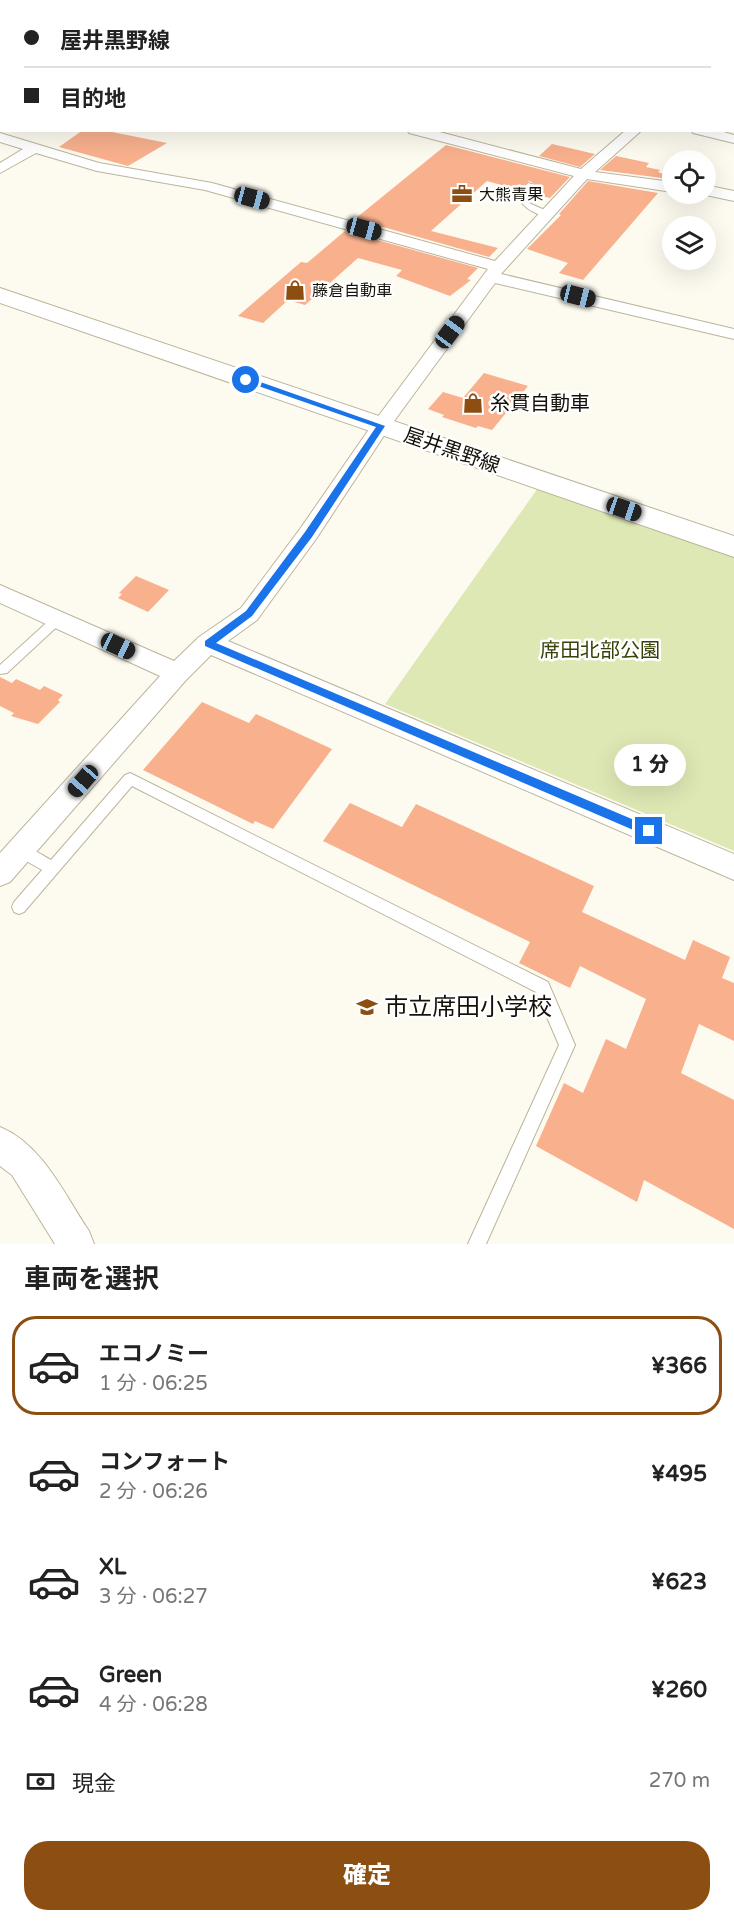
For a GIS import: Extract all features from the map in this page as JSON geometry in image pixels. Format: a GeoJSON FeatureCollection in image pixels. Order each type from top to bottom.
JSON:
{"type":"FeatureCollection","features":[{"type":"Feature","properties":{"kind":"main road","name":"屋井黒野線"},"geometry":{"type":"LineString","coordinates":[[0,295],[734,547]]}},
{"type":"Feature","properties":{"kind":"street"},"geometry":{"type":"LineString","coordinates":[[422,132],[584,174],[662,186]]}},
{"type":"Feature","properties":{"kind":"street"},"geometry":{"type":"LineString","coordinates":[[0,873],[177,673],[208,643],[249,614],[308,534],[381,426],[494,272],[584,174],[633,132]]}},
{"type":"Feature","properties":{"kind":"street"},"geometry":{"type":"LineString","coordinates":[[706,132],[734,139]]}},
{"type":"Feature","properties":{"kind":"street"},"geometry":{"type":"LineString","coordinates":[[0,137],[32,149],[97,167],[207,186],[494,272],[734,334]]}},
{"type":"Feature","properties":{"kind":"street"},"geometry":{"type":"LineString","coordinates":[[0,169],[32,149]]}},
{"type":"Feature","properties":{"kind":"street"},"geometry":{"type":"LineString","coordinates":[[716,192],[734,196]]}},
{"type":"Feature","properties":{"kind":"street"},"geometry":{"type":"LineString","coordinates":[[0,593],[177,673]]}},
{"type":"Feature","properties":{"kind":"street"},"geometry":{"type":"LineString","coordinates":[[208,643],[734,867]]}},
{"type":"Feature","properties":{"kind":"street"},"geometry":{"type":"LineString","coordinates":[[0,1144],[24,1163],[76,1244]]}},
{"type":"Feature","properties":{"kind":"lane"},"geometry":{"type":"LineString","coordinates":[[531,185],[520,196],[526,205],[546,214]]}},
{"type":"Feature","properties":{"kind":"lane"},"geometry":{"type":"LineString","coordinates":[[3,670],[58,619]]}},
{"type":"Feature","properties":{"kind":"lane"},"geometry":{"type":"LineString","coordinates":[[19,907],[130,779],[542,987],[567,1045],[477,1244]]}},
{"type":"Feature","properties":{"kind":"lane"},"geometry":{"type":"LineString","coordinates":[[21,851],[53,869]]}},
{"type":"Feature","properties":{"kind":"green space","name":"席田北部公園"},"geometry":{"type":"Polygon","coordinates":[[[538,488],[734,555],[734,851],[385,704],[538,488]]]}},
{"type":"Feature","properties":{"kind":"building"},"geometry":{"type":"Polygon","coordinates":[[[80,132],[112,132],[167,143],[128,166],[59,147],[80,132]]]}},
{"type":"Feature","properties":{"kind":"building"},"geometry":{"type":"Polygon","coordinates":[[[552,144],[595,154],[580,167],[539,156],[552,144]]]}},
{"type":"Feature","properties":{"kind":"building"},"geometry":{"type":"Polygon","coordinates":[[[446,145],[570,177],[550,198],[530,193],[537,185],[529,181],[519,190],[487,181],[431,231],[498,248],[489,257],[355,219],[446,145]]]}},
{"type":"Feature","properties":{"kind":"building"},"geometry":{"type":"Polygon","coordinates":[[[616,156],[649,163],[646,167],[660,170],[658,172],[662,174],[662,178],[600,170],[616,156]]]}},
{"type":"Feature","properties":{"kind":"building"},"geometry":{"type":"Polygon","coordinates":[[[588,181],[658,193],[583,280],[559,273],[568,263],[527,249],[561,215],[559,214],[588,181]]]}},
{"type":"Feature","properties":{"kind":"building"},"geometry":{"type":"Polygon","coordinates":[[[345,231],[478,268],[467,279],[471,280],[450,296],[396,276],[402,270],[358,258],[305,305],[288,300],[263,323],[238,316],[301,262],[307,263],[345,231]]]}},
{"type":"Feature","properties":{"kind":"building","name":"糸貫自動車"},"geometry":{"type":"Polygon","coordinates":[[[484,373],[528,386],[492,430],[478,426],[476,428],[442,417],[444,415],[428,409],[443,392],[463,398],[484,373]]]}},
{"type":"Feature","properties":{"kind":"building"},"geometry":{"type":"Polygon","coordinates":[[[136,576],[169,590],[148,612],[118,598],[122,594],[119,593],[136,576]]]}},
{"type":"Feature","properties":{"kind":"building"},"geometry":{"type":"Polygon","coordinates":[[[0,677],[12,683],[16,679],[40,690],[44,686],[63,695],[58,700],[60,702],[38,724],[11,716],[14,713],[0,706],[0,677]]]}},
{"type":"Feature","properties":{"kind":"building"},"geometry":{"type":"Polygon","coordinates":[[[202,702],[249,723],[256,714],[332,749],[273,829],[255,821],[253,824],[143,770],[202,702]]]}},
{"type":"Feature","properties":{"kind":"building"},"geometry":{"type":"Polygon","coordinates":[[[350,803],[402,827],[416,804],[594,886],[582,912],[685,960],[693,940],[730,957],[722,978],[734,983],[734,1041],[699,1024],[681,1073],[734,1100],[734,1229],[644,1180],[637,1202],[536,1146],[564,1083],[583,1093],[606,1039],[626,1049],[646,999],[580,966],[570,988],[519,963],[530,942],[323,841],[350,803]]]}},
{"type":"Feature","properties":{"kind":"place","name":"大熊青果"},"geometry":{"type":"Point","coordinates":[462,194]}},
{"type":"Feature","properties":{"kind":"place","name":"藤倉自動車"},"geometry":{"type":"Point","coordinates":[295,290]}},
{"type":"Feature","properties":{"kind":"place","name":"糸貫自動車"},"geometry":{"type":"Point","coordinates":[473,403]}},
{"type":"Feature","properties":{"kind":"place","name":"市立席田小学校"},"geometry":{"type":"Point","coordinates":[367,1007]}},
{"type":"Feature","properties":{"kind":"route"},"geometry":{"type":"LineString","coordinates":[[246,380],[381,426],[308,534],[249,614],[208,643],[649,831]]}}]}
